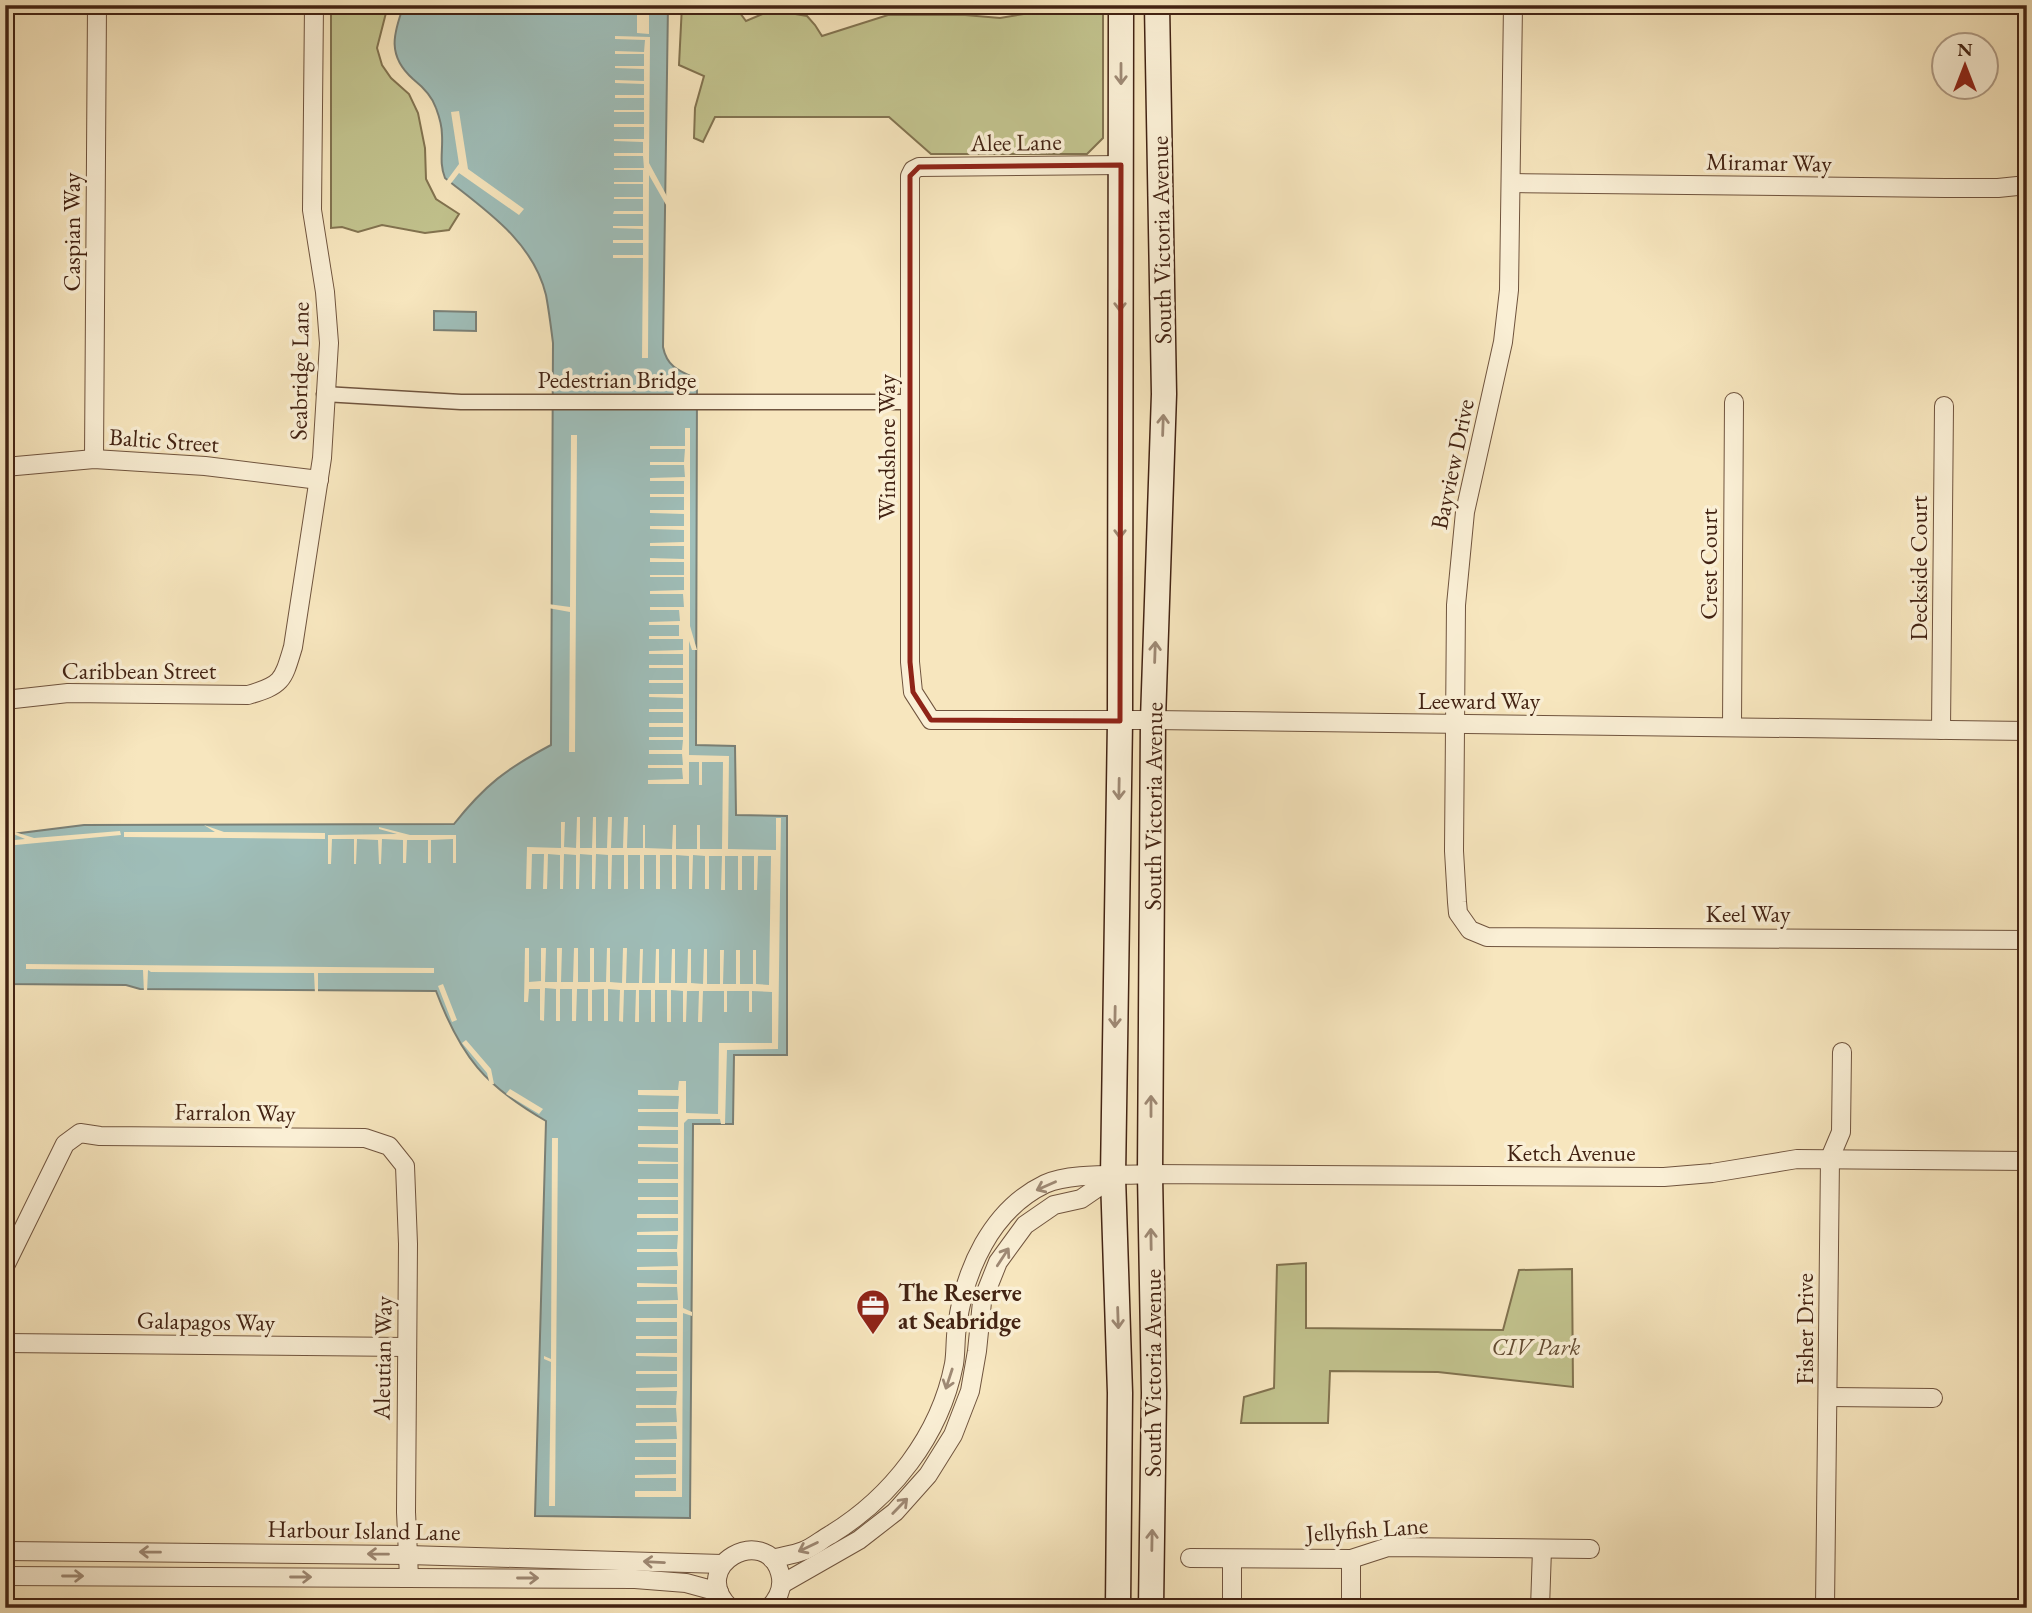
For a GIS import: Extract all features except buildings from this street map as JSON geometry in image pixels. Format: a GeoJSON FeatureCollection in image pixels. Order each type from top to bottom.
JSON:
{"type":"FeatureCollection","features":[{"type":"Feature","properties":{"kind":"main road","name":"South Victoria Avenue"},"geometry":{"type":"LineString","coordinates":[[1118,1608],[1120,1394],[1113,1177],[1120,721],[1121,5]]}},
{"type":"Feature","properties":{"kind":"main road","name":"South Victoria Avenue"},"geometry":{"type":"LineString","coordinates":[[1151,1608],[1154,1394],[1150,1174],[1153,720],[1164,394],[1157,5]]}},
{"type":"Feature","properties":{"kind":"street","name":"Caspian Way"},"geometry":{"type":"LineString","coordinates":[[94,459],[97,5]]}},
{"type":"Feature","properties":{"kind":"street","name":"Seabridge Lane"},"geometry":{"type":"LineString","coordinates":[[271,688],[284,676],[293,647],[322,458],[329,343],[325,292],[312,210],[314,5]]}},
{"type":"Feature","properties":{"kind":"street","name":"Bayview Drive"},"geometry":{"type":"LineString","coordinates":[[1470,930],[1458,913],[1457,902],[1454,724],[1458,560],[1465,512],[1503,342],[1509,290],[1513,5]]}},
{"type":"Feature","properties":{"kind":"street","name":"Alee Lane"},"geometry":{"type":"LineString","coordinates":[[913,170],[919,167],[1121,165]]}},
{"type":"Feature","properties":{"kind":"street","name":"Windshore Way"},"geometry":{"type":"LineString","coordinates":[[913,170],[911,662],[913,692],[931,720]]}},
{"type":"Feature","properties":{"kind":"street","name":"Miramar Way"},"geometry":{"type":"LineString","coordinates":[[1511,183],[1945,188],[2027,185]]}},
{"type":"Feature","properties":{"kind":"street","name":"Pedestrian Bridge"},"geometry":{"type":"LineString","coordinates":[[324,394],[461,402],[911,402]]}},
{"type":"Feature","properties":{"kind":"street","name":"Crest Court"},"geometry":{"type":"LineString","coordinates":[[1732,726],[1734,402]]}},
{"type":"Feature","properties":{"kind":"street","name":"Deckside Court"},"geometry":{"type":"LineString","coordinates":[[1941,730],[1944,406]]}},
{"type":"Feature","properties":{"kind":"street","name":"Baltic Street"},"geometry":{"type":"LineString","coordinates":[[5,467],[94,459],[205,466],[319,480]]}},
{"type":"Feature","properties":{"kind":"street","name":"Caribbean Street"},"geometry":{"type":"LineString","coordinates":[[5,700],[68,693],[248,695],[271,688]]}},
{"type":"Feature","properties":{"kind":"street","name":"Leeward Way"},"geometry":{"type":"LineString","coordinates":[[931,720],[1153,720],[2027,731]]}},
{"type":"Feature","properties":{"kind":"street","name":"Keel Way"},"geometry":{"type":"LineString","coordinates":[[1470,930],[1487,937],[2027,940]]}},
{"type":"Feature","properties":{"kind":"street","name":"Fisher Drive"},"geometry":{"type":"LineString","coordinates":[[1825,1608],[1830,1158],[1841,1132],[1842,1052]]}},
{"type":"Feature","properties":{"kind":"street","name":"Farralon Way"},"geometry":{"type":"LineString","coordinates":[[5,1266],[65,1144],[80,1133],[100,1136],[365,1138],[388,1146]]}},
{"type":"Feature","properties":{"kind":"street","name":"Aleutian Way"},"geometry":{"type":"LineString","coordinates":[[388,1146],[405,1166],[408,1244],[405,1500],[409,1577]]}},
{"type":"Feature","properties":{"kind":"street","name":"Ketch Avenue"},"geometry":{"type":"LineString","coordinates":[[1113,1177],[1150,1174],[1664,1177],[1712,1173],[1797,1159],[2027,1161]]}},
{"type":"Feature","properties":{"kind":"street"},"geometry":{"type":"LineString","coordinates":[[5,1175],[5,1183]]}},
{"type":"Feature","properties":{"kind":"street"},"geometry":{"type":"LineString","coordinates":[[772,1559],[805,1550],[849,1524],[887,1491],[918,1454],[939,1410],[954,1365],[957,1326],[965,1284],[982,1245],[1011,1208],[1046,1184],[1082,1176],[1113,1177]]}},
{"type":"Feature","properties":{"kind":"street"},"geometry":{"type":"LineString","coordinates":[[782,1584],[859,1540],[895,1512],[928,1475],[953,1435],[970,1391],[982,1301],[998,1262],[1025,1225],[1055,1205],[1081,1199],[1113,1177]]}},
{"type":"Feature","properties":{"kind":"street","name":"Galapagos Way"},"geometry":{"type":"LineString","coordinates":[[5,1343],[407,1347]]}},
{"type":"Feature","properties":{"kind":"street"},"geometry":{"type":"LineString","coordinates":[[1829,1397],[1933,1398]]}},
{"type":"Feature","properties":{"kind":"street","name":"Jellyfish Lane"},"geometry":{"type":"LineString","coordinates":[[1190,1558],[1351,1559],[1388,1547],[1590,1549]]}},
{"type":"Feature","properties":{"kind":"street"},"geometry":{"type":"LineString","coordinates":[[1540,1608],[1542,1549]]}},
{"type":"Feature","properties":{"kind":"street"},"geometry":{"type":"LineString","coordinates":[[730,1608],[719,1592],[718,1573],[723,1564],[739,1552],[749,1550],[772,1559],[778,1566],[782,1584],[776,1601],[769,1608]]}},
{"type":"Feature","properties":{"kind":"street","name":"Harbour Island Lane"},"geometry":{"type":"LineString","coordinates":[[5,1551],[408,1555],[723,1564]]}},
{"type":"Feature","properties":{"kind":"street"},"geometry":{"type":"LineString","coordinates":[[1231,1608],[1232,1559]]}},
{"type":"Feature","properties":{"kind":"street"},"geometry":{"type":"LineString","coordinates":[[1350,1608],[1351,1559]]}},
{"type":"Feature","properties":{"kind":"street","name":"Harbour Island Lane"},"geometry":{"type":"LineString","coordinates":[[5,1576],[635,1579],[686,1583],[719,1592]]}},
{"type":"Feature","properties":{"kind":"highlighted area"},"geometry":{"type":"Polygon","coordinates":[[[1121,165],[1120,721],[931,720],[913,692],[910,662],[910,176],[919,167],[1121,165]]]}},
{"type":"Feature","properties":{"kind":"green space"},"geometry":{"type":"Polygon","coordinates":[[[331,5],[388,5],[377,48],[382,65],[391,78],[409,94],[418,113],[425,148],[426,179],[436,199],[459,214],[449,230],[425,233],[382,225],[358,232],[342,227],[331,228],[331,5]]]}},
{"type":"Feature","properties":{"kind":"green space"},"geometry":{"type":"Polygon","coordinates":[[[682,5],[734,5],[746,21],[772,10],[807,16],[822,36],[888,15],[1000,18],[1036,12],[1054,5],[1098,5],[1103,13],[1103,138],[1087,154],[931,154],[889,117],[715,117],[703,142],[694,138],[695,108],[704,76],[679,65],[682,5]]]}},
{"type":"Feature","properties":{"kind":"green space","name":"CIV Park"},"geometry":{"type":"Polygon","coordinates":[[[1306,1263],[1306,1328],[1503,1330],[1519,1270],[1572,1269],[1573,1387],[1438,1372],[1330,1371],[1328,1423],[1241,1423],[1244,1397],[1274,1388],[1277,1265],[1306,1263]]]}},
{"type":"Feature","properties":{"kind":"water"},"geometry":{"type":"Polygon","coordinates":[[[404,5],[668,5],[663,347],[671,364],[697,379],[696,745],[735,746],[736,815],[787,816],[787,1055],[734,1055],[733,1124],[693,1124],[690,1518],[535,1516],[546,1121],[507,1095],[478,1068],[455,1034],[436,991],[140,989],[126,985],[5,984],[5,835],[84,825],[454,824],[497,779],[551,745],[553,343],[546,295],[540,276],[519,243],[506,228],[445,178],[441,129],[436,108],[427,92],[399,62],[396,53],[395,35],[404,5]]]}},
{"type":"Feature","properties":{"kind":"water"},"geometry":{"type":"Polygon","coordinates":[[[434,311],[476,312],[476,331],[434,330],[434,311]]]}},
{"type":"Feature","properties":{"kind":"pier"},"geometry":{"type":"Polygon","coordinates":[[[637,5],[649,5],[649,34],[637,33],[637,5]]]}},
{"type":"Feature","properties":{"kind":"pier"},"geometry":{"type":"Polygon","coordinates":[[[615,36],[650,37],[649,163],[669,200],[669,210],[649,175],[648,358],[642,358],[643,258],[613,258],[613,255],[643,255],[643,243],[613,243],[613,240],[643,240],[643,229],[613,226],[643,226],[643,214],[613,214],[614,211],[643,211],[643,199],[614,197],[643,197],[643,184],[614,182],[643,182],[643,170],[614,168],[644,168],[643,156],[614,156],[614,153],[643,153],[643,142],[614,139],[644,139],[644,127],[614,127],[614,124],[644,124],[644,112],[614,110],[644,110],[644,98],[615,98],[615,95],[644,95],[644,84],[615,83],[615,80],[644,81],[644,69],[615,66],[644,66],[644,54],[615,54],[615,51],[644,52],[645,40],[615,39],[615,36]]]}},
{"type":"Feature","properties":{"kind":"pier"},"geometry":{"type":"Polygon","coordinates":[[[459,111],[468,169],[524,209],[519,215],[459,173],[449,186],[445,183],[459,164],[451,112],[459,111]]]}},
{"type":"Feature","properties":{"kind":"pier"},"geometry":{"type":"Polygon","coordinates":[[[685,428],[690,428],[690,626],[697,650],[692,650],[689,641],[689,755],[729,756],[728,849],[776,850],[776,818],[781,818],[778,1049],[727,1050],[725,1124],[721,1124],[720,1119],[688,1119],[684,1123],[683,1308],[692,1312],[692,1316],[683,1313],[682,1497],[635,1497],[635,1491],[676,1491],[676,1478],[635,1478],[635,1475],[676,1474],[676,1460],[635,1460],[635,1457],[676,1457],[676,1443],[635,1443],[635,1440],[677,1439],[676,1426],[636,1426],[636,1423],[677,1422],[676,1408],[636,1408],[636,1405],[676,1405],[677,1391],[636,1391],[636,1388],[677,1387],[677,1374],[636,1374],[636,1371],[677,1371],[677,1357],[636,1356],[636,1353],[677,1353],[677,1339],[636,1339],[636,1336],[677,1336],[677,1322],[636,1322],[636,1318],[677,1318],[677,1304],[637,1304],[637,1301],[678,1300],[677,1287],[637,1287],[637,1283],[677,1284],[677,1270],[637,1270],[637,1267],[678,1266],[677,1252],[637,1252],[637,1249],[677,1249],[678,1235],[637,1235],[637,1232],[678,1231],[678,1218],[637,1218],[637,1214],[678,1214],[678,1200],[638,1200],[638,1197],[678,1197],[678,1183],[638,1183],[638,1179],[678,1179],[678,1164],[638,1164],[638,1161],[678,1162],[678,1148],[638,1147],[638,1144],[678,1144],[678,1130],[638,1130],[638,1126],[678,1127],[678,1112],[638,1112],[638,1109],[678,1109],[679,1096],[638,1095],[638,1090],[678,1090],[679,1081],[686,1081],[686,1113],[718,1114],[719,1043],[772,1043],[772,992],[752,991],[752,1012],[749,1012],[749,991],[727,991],[727,1012],[724,1012],[724,991],[703,991],[702,1022],[698,1022],[699,991],[687,991],[686,1022],[683,1022],[683,991],[671,990],[671,1022],[667,1022],[667,990],[655,990],[655,1022],[651,1022],[651,990],[639,990],[639,1022],[635,1022],[636,990],[624,990],[623,1022],[619,1021],[620,990],[608,989],[608,1021],[604,1021],[604,989],[592,990],[592,1021],[588,1021],[588,989],[577,989],[576,1021],[572,1021],[572,989],[560,989],[560,1021],[556,1021],[556,989],[545,988],[544,1021],[540,1020],[540,989],[529,989],[528,1002],[524,1002],[525,948],[529,948],[529,982],[541,981],[541,948],[546,948],[545,982],[557,982],[557,948],[562,948],[561,982],[573,982],[574,948],[578,948],[578,982],[590,982],[590,948],[594,948],[594,982],[606,982],[607,948],[610,948],[610,982],[622,983],[623,948],[627,948],[626,983],[639,983],[640,949],[643,949],[642,983],[655,983],[656,949],[659,949],[659,983],[671,983],[672,949],[675,949],[675,983],[687,983],[688,949],[691,949],[691,983],[703,984],[704,949],[707,949],[707,984],[720,984],[720,950],[724,950],[723,984],[736,984],[736,950],[740,950],[740,984],[753,984],[753,950],[756,950],[756,984],[769,985],[771,856],[758,856],[757,890],[754,890],[754,856],[742,856],[742,890],[738,890],[738,856],[725,856],[725,890],[721,890],[722,856],[709,856],[709,889],[705,889],[705,856],[693,855],[692,889],[689,889],[689,856],[676,855],[676,889],[672,889],[672,855],[660,855],[660,889],[656,889],[656,855],[644,855],[644,889],[640,889],[640,855],[628,855],[628,889],[624,889],[624,855],[612,855],[611,889],[608,889],[608,855],[596,854],[595,889],[592,889],[592,855],[580,854],[579,889],[576,889],[576,855],[564,854],[563,889],[560,889],[560,855],[548,854],[547,889],[543,889],[544,854],[532,854],[531,889],[526,889],[527,847],[561,848],[561,822],[565,822],[564,847],[576,848],[577,817],[580,817],[580,848],[592,848],[593,817],[596,817],[596,848],[607,848],[608,817],[612,817],[611,848],[623,848],[624,817],[628,817],[627,848],[643,848],[645,825],[645,848],[672,849],[673,825],[676,825],[676,849],[697,849],[697,825],[700,825],[700,849],[722,849],[723,762],[702,762],[702,785],[699,785],[699,762],[689,762],[689,784],[648,784],[648,780],[683,779],[682,768],[648,768],[648,765],[683,765],[682,754],[649,754],[649,750],[682,750],[683,740],[649,740],[649,737],[683,737],[683,727],[649,727],[649,723],[683,723],[683,712],[649,712],[649,709],[683,709],[683,698],[649,697],[649,694],[683,694],[683,683],[649,683],[649,680],[683,680],[683,668],[649,668],[649,665],[683,665],[683,654],[649,654],[649,651],[683,650],[683,639],[649,639],[649,636],[679,636],[679,625],[649,625],[649,622],[680,621],[679,610],[650,610],[650,607],[684,607],[683,594],[650,594],[650,591],[684,590],[684,577],[650,575],[684,575],[684,562],[650,562],[650,558],[684,559],[684,546],[650,546],[650,543],[684,542],[684,530],[650,529],[650,526],[684,526],[684,514],[650,513],[650,510],[684,510],[684,497],[650,497],[650,494],[684,494],[684,481],[650,481],[650,478],[685,477],[684,465],[650,465],[650,462],[684,462],[685,449],[650,449],[650,446],[685,446],[685,428]]]}},
{"type":"Feature","properties":{"kind":"pier"},"geometry":{"type":"Polygon","coordinates":[[[571,435],[577,435],[575,752],[569,752],[570,612],[548,608],[548,604],[570,607],[571,435]]]}},
{"type":"Feature","properties":{"kind":"pier"},"geometry":{"type":"Polygon","coordinates":[[[204,825],[224,832],[325,833],[325,839],[124,837],[124,832],[215,832],[204,825]]]}},
{"type":"Feature","properties":{"kind":"pier"},"geometry":{"type":"Polygon","coordinates":[[[379,827],[410,835],[456,835],[456,863],[453,863],[453,839],[431,840],[431,863],[428,863],[428,840],[407,840],[406,863],[403,863],[403,840],[382,839],[379,864],[378,840],[357,839],[354,864],[354,839],[332,839],[331,864],[328,864],[328,835],[397,834],[379,827]]]}},
{"type":"Feature","properties":{"kind":"pier"},"geometry":{"type":"Polygon","coordinates":[[[120,831],[121,835],[5,846],[5,841],[25,839],[11,833],[15,832],[34,838],[120,831]]]}},
{"type":"Feature","properties":{"kind":"pier"},"geometry":{"type":"Polygon","coordinates":[[[26,964],[434,968],[434,973],[318,973],[318,994],[315,994],[314,973],[148,970],[147,993],[144,993],[143,970],[26,969],[26,964]]]}},
{"type":"Feature","properties":{"kind":"pier"},"geometry":{"type":"Polygon","coordinates":[[[443,984],[457,1020],[452,1022],[438,986],[443,984]]]}},
{"type":"Feature","properties":{"kind":"pier"},"geometry":{"type":"Polygon","coordinates":[[[466,1040],[491,1069],[494,1084],[490,1085],[487,1073],[462,1043],[466,1040]]]}},
{"type":"Feature","properties":{"kind":"pier"},"geometry":{"type":"Polygon","coordinates":[[[510,1089],[543,1109],[539,1114],[506,1094],[510,1089]]]}},
{"type":"Feature","properties":{"kind":"pier"},"geometry":{"type":"Polygon","coordinates":[[[552,1138],[558,1138],[555,1506],[549,1506],[551,1362],[544,1359],[544,1356],[551,1359],[552,1138]]]}},
{"type":"Feature","properties":{"kind":"place","name":"The Reserve at Seabridge"},"geometry":{"type":"Point","coordinates":[873,1336]}}]}
